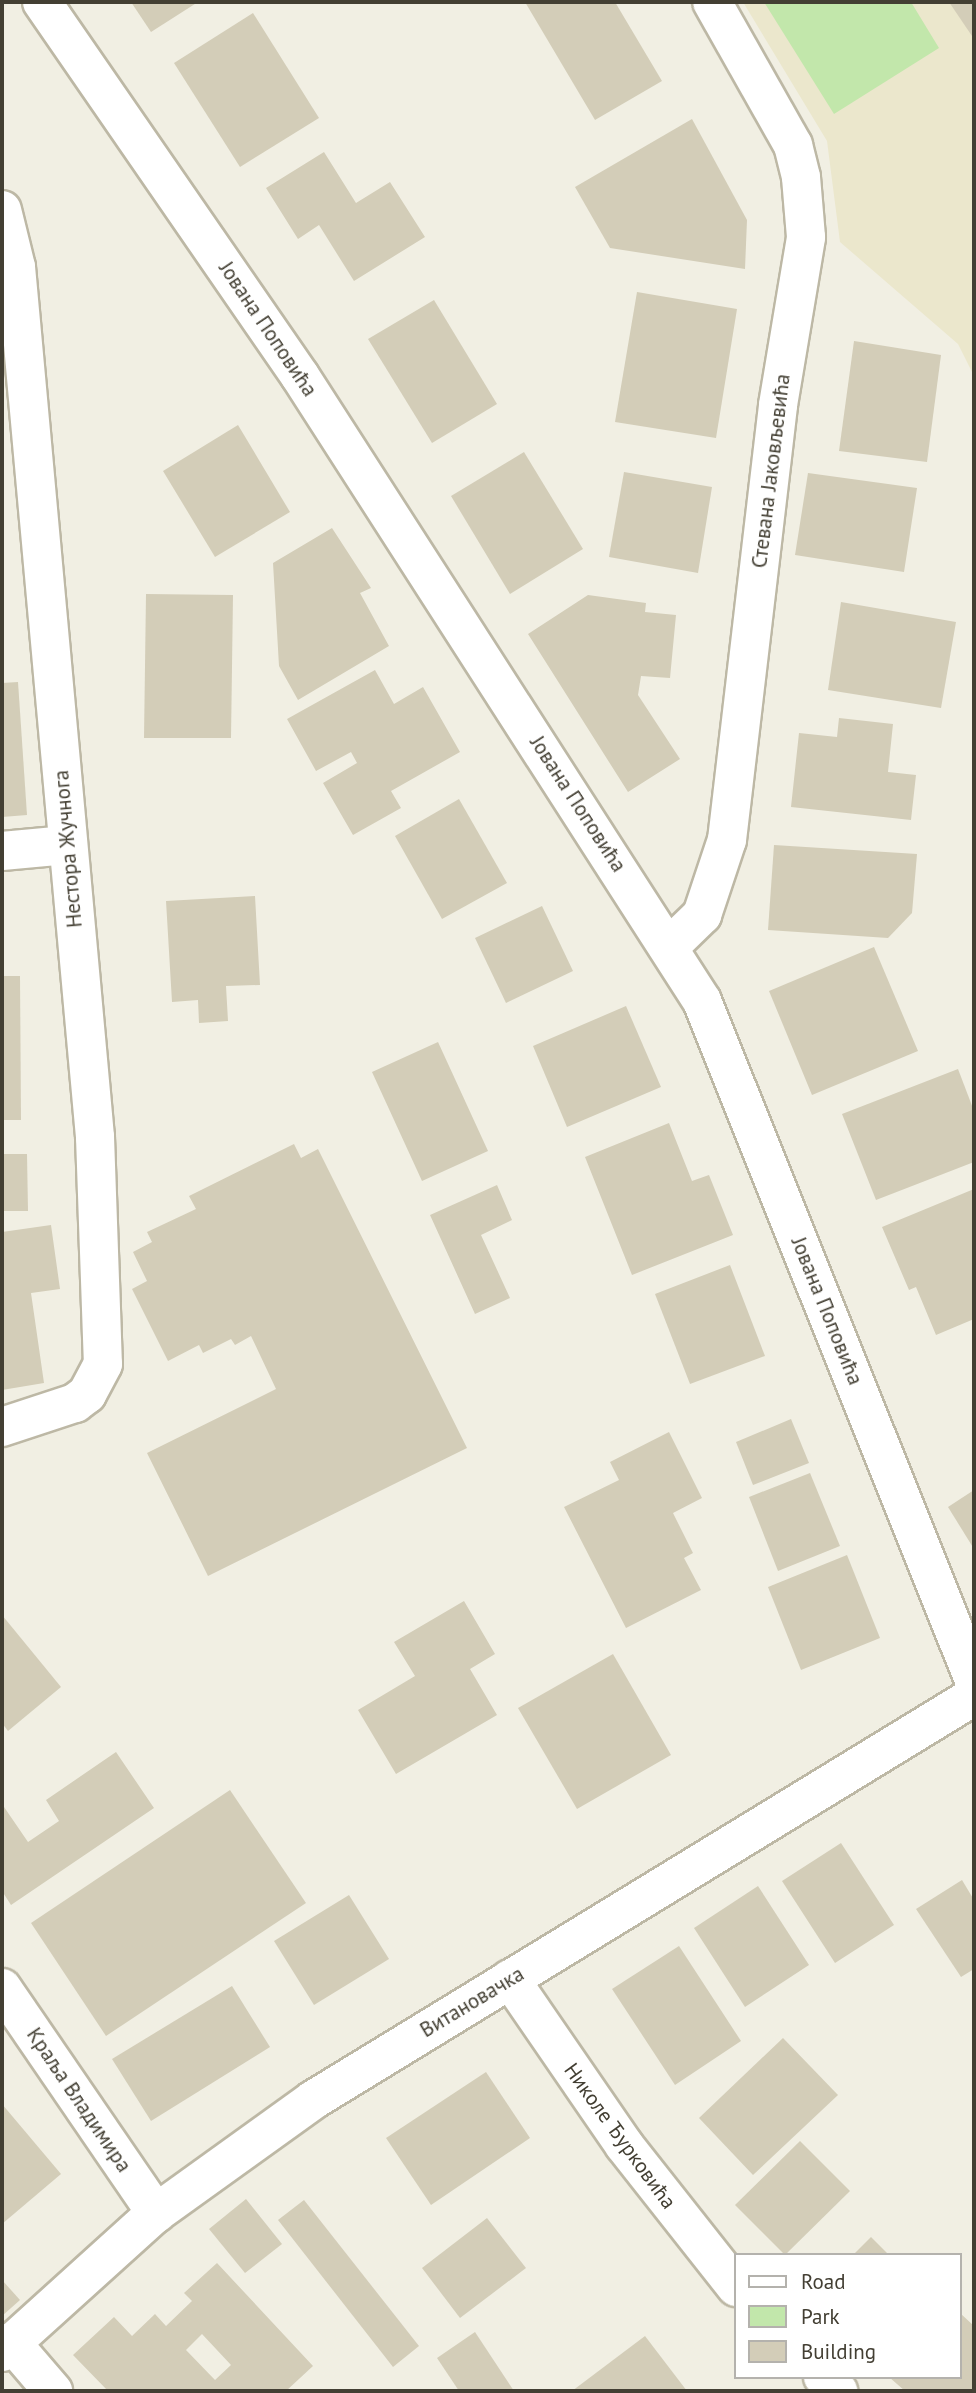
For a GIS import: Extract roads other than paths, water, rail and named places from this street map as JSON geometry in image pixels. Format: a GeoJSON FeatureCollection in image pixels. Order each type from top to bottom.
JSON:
{"type":"FeatureCollection","features":[{"type":"Feature","properties":{"kind":"street","name":"Јована Поповића"},"geometry":{"type":"LineString","coordinates":[[42,2],[300,376],[670,946],[714,1024],[974,1680]]}},
{"type":"Feature","properties":{"kind":"street","name":"Стевана Јаковљевића"},"geometry":{"type":"LineString","coordinates":[[670,946],[702,915],[727,840],[778,405],[806,237],[801,177],[793,145],[712,2]]}},
{"type":"Feature","properties":{"kind":"street","name":"Нестора Жучнога"},"geometry":{"type":"LineString","coordinates":[[2,210],[16,267],[95,1138],[103,1364],[88,1394],[75,1403],[2,1427]]}},
{"type":"Feature","properties":{"kind":"street"},"geometry":{"type":"LineString","coordinates":[[2,851],[67,845]]}},
{"type":"Feature","properties":{"kind":"street","name":"Витановачка"},"geometry":{"type":"LineString","coordinates":[[7,2347],[156,2213],[313,2100],[974,1696]]}},
{"type":"Feature","properties":{"kind":"street","name":"Николе Ђурковића"},"geometry":{"type":"LineString","coordinates":[[510,1979],[624,2145],[734,2284]]}},
{"type":"Feature","properties":{"kind":"street","name":"Краља Владимира"},"geometry":{"type":"LineString","coordinates":[[2,1988],[156,2213]]}},
{"type":"Feature","properties":{"kind":"street"},"geometry":{"type":"LineString","coordinates":[[7,2347],[53,2391]]}},
{"type":"Feature","properties":{"kind":"street"},"geometry":{"type":"LineString","coordinates":[[825,2379],[838,2391]]}}]}
